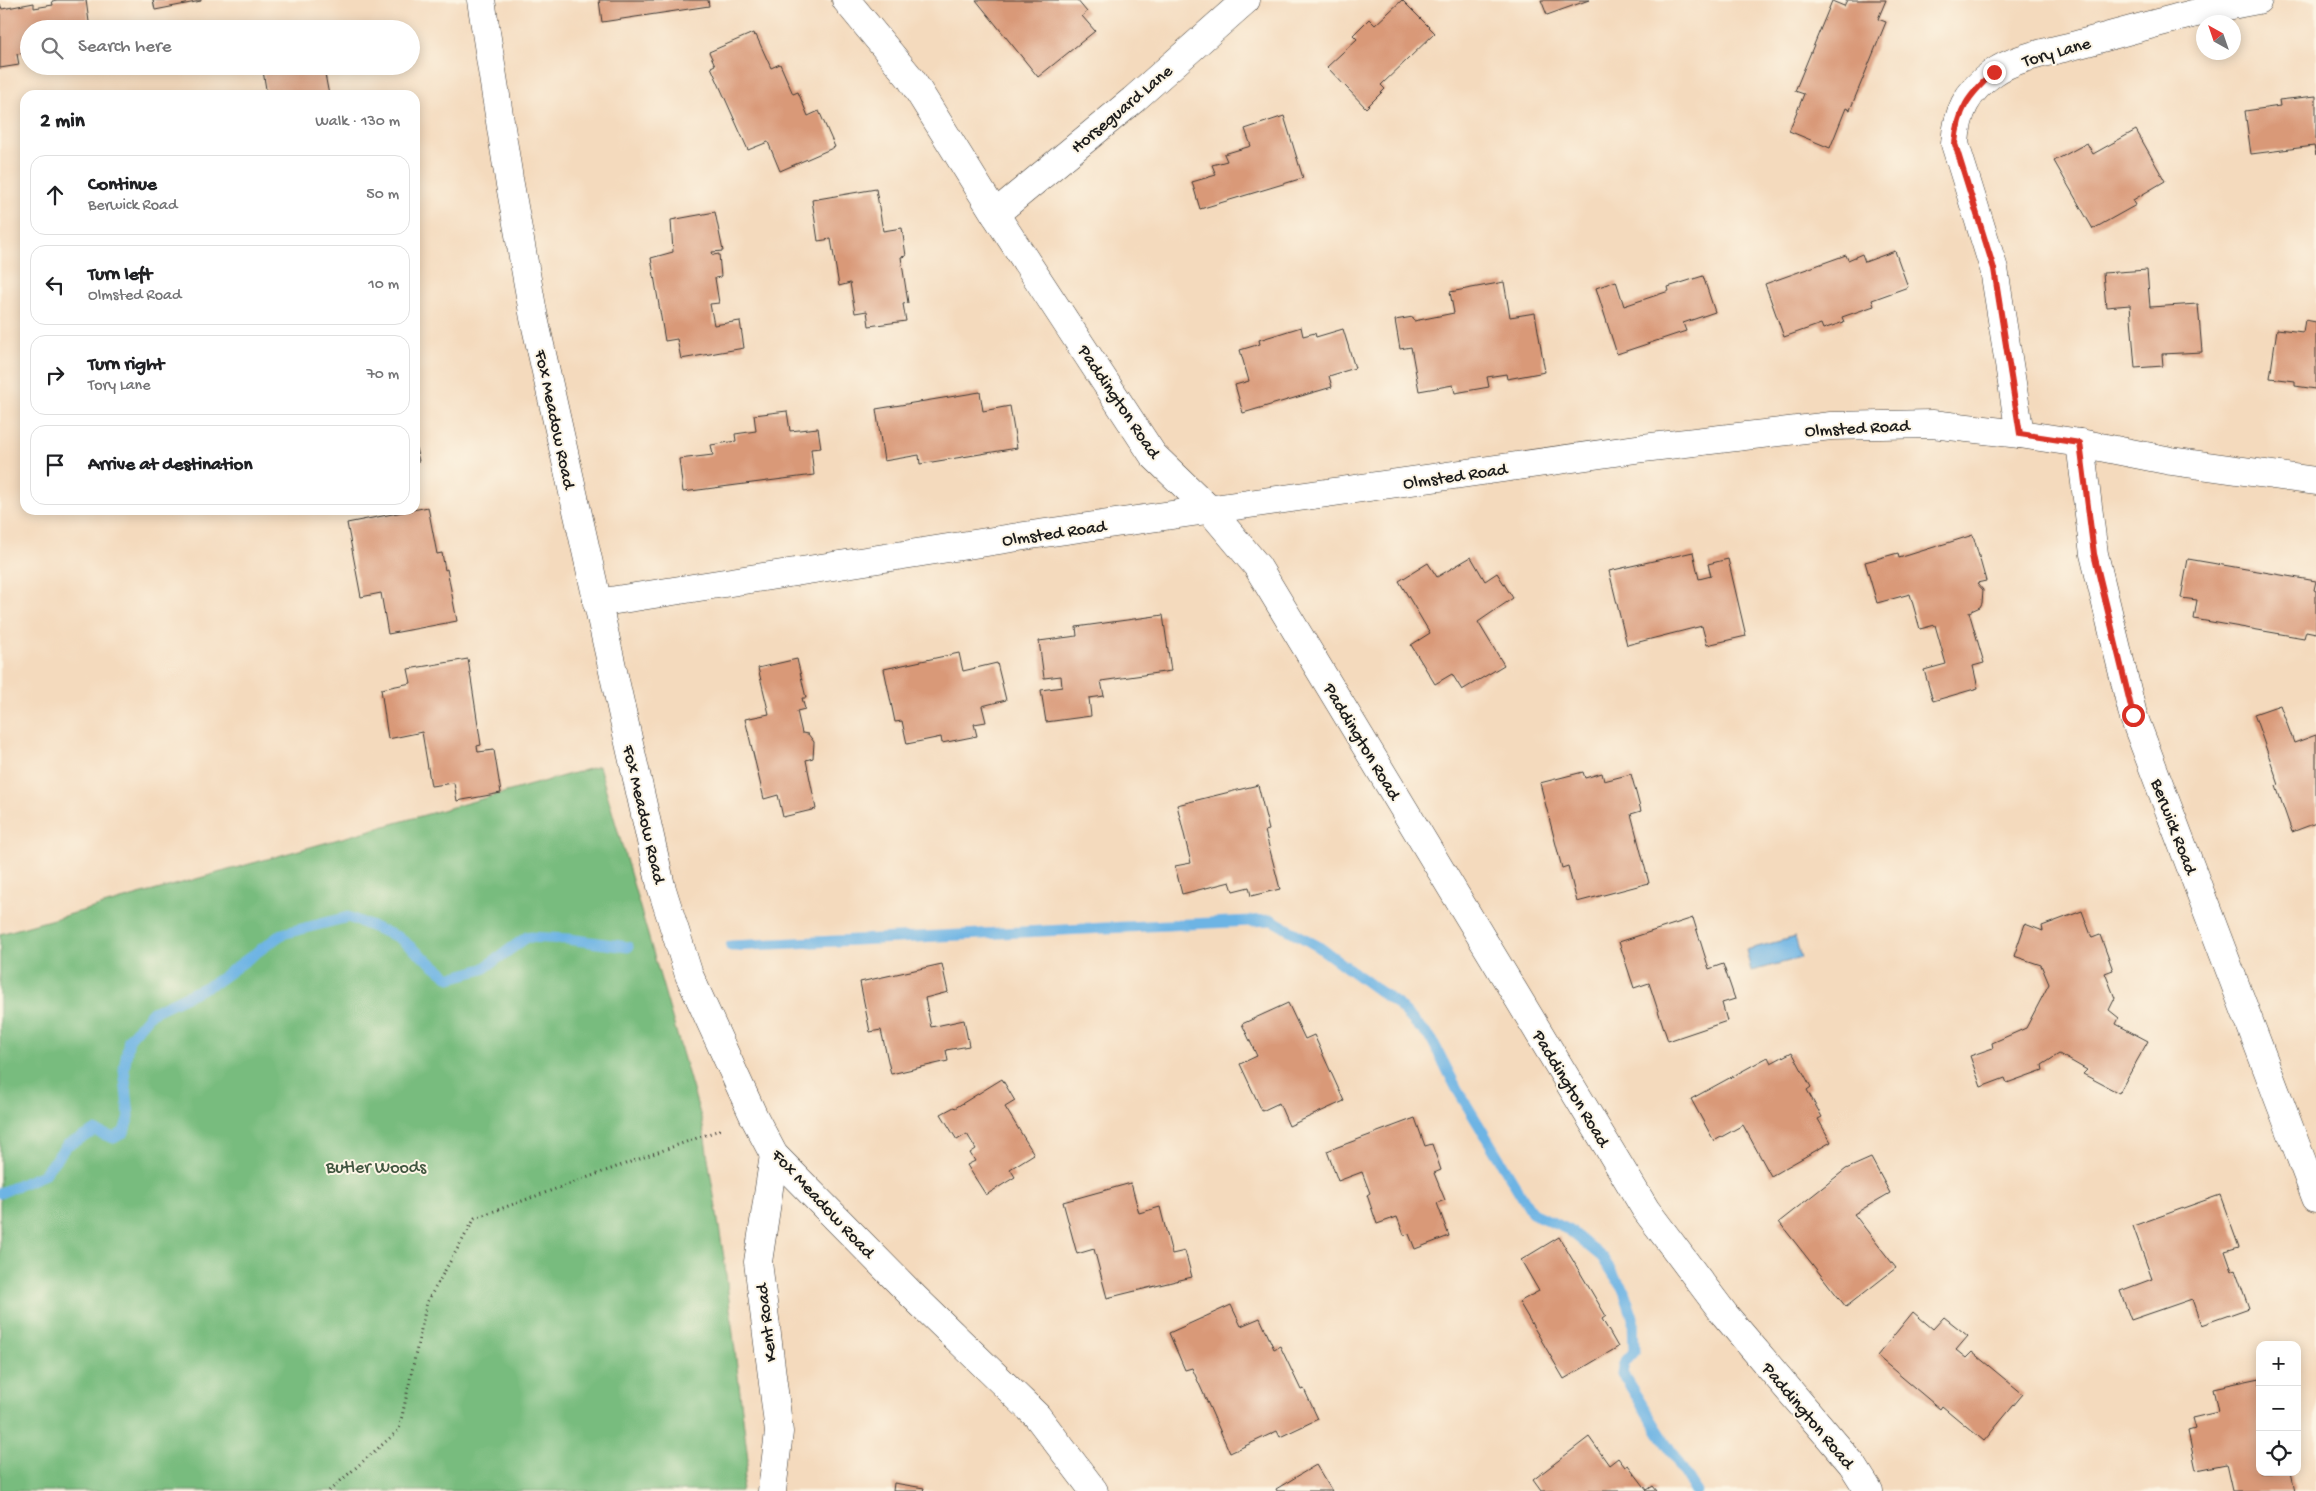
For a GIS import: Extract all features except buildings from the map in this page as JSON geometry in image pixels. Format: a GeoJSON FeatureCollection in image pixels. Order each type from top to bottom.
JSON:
{"type":"FeatureCollection","features":[{"type":"Feature","properties":{"kind":"street","name":"Fox Meadow Road"},"geometry":{"type":"LineString","coordinates":[[480,0],[534,318],[596,603],[667,904],[689,975],[754,1117],[774,1154],[913,1296],[1037,1416],[1094,1491]]}},
{"type":"Feature","properties":{"kind":"street","name":"Paddington Road"},"geometry":{"type":"LineString","coordinates":[[846,0],[911,79],[995,214],[1153,455],[1209,509],[1258,566],[1646,1210],[1725,1315],[1852,1464],[1869,1491]]}},
{"type":"Feature","properties":{"kind":"street","name":"Horseguard Lane"},"geometry":{"type":"LineString","coordinates":[[995,214],[1133,100],[1246,0]]}},
{"type":"Feature","properties":{"kind":"street","name":"Tory Lane"},"geometry":{"type":"LineString","coordinates":[[2020,434],[1994,269],[1955,144],[1956,125],[1962,108],[1975,89],[1994,72],[2024,59],[2207,9],[2258,0]]}},
{"type":"Feature","properties":{"kind":"street","name":"Olmsted Road"},"geometry":{"type":"LineString","coordinates":[[596,603],[1209,509],[1643,448],[1831,426],[1932,424],[2020,434],[2080,443],[2171,461],[2316,481]]}},
{"type":"Feature","properties":{"kind":"street","name":"Berwick Road"},"geometry":{"type":"LineString","coordinates":[[2080,443],[2094,554],[2133,715],[2316,1198]]}},
{"type":"Feature","properties":{"kind":"street","name":"Kent Road"},"geometry":{"type":"LineString","coordinates":[[772,1491],[779,1432],[758,1262],[774,1154]]}},
{"type":"Feature","properties":{"kind":"path"},"geometry":{"type":"LineString","coordinates":[[329,1491],[399,1430],[427,1302],[475,1218],[754,1117]]}},
{"type":"Feature","properties":{"kind":"green space","name":"Butler Woods"},"geometry":{"type":"Polygon","coordinates":[[[599,766],[702,1121],[724,1258],[748,1460],[741,1491],[0,1491],[0,934],[599,766]]]}},
{"type":"Feature","properties":{"kind":"water"},"geometry":{"type":"Polygon","coordinates":[[[1795,937],[1801,958],[1751,971],[1746,950],[1795,937]]]}},
{"type":"Feature","properties":{"kind":"waterway"},"geometry":{"type":"LineString","coordinates":[[0,1193],[43,1175],[67,1145],[95,1131],[114,1138],[124,1132],[129,1116],[124,1069],[129,1039],[151,1013],[216,982],[282,934],[348,917],[398,937],[450,978],[483,969],[527,937],[568,939],[628,947]]}},
{"type":"Feature","properties":{"kind":"waterway"},"geometry":{"type":"LineString","coordinates":[[731,946],[1272,920],[1319,947],[1397,1004],[1432,1040],[1457,1089],[1532,1213],[1569,1230],[1602,1257],[1624,1291],[1633,1318],[1634,1352],[1624,1363],[1622,1373],[1696,1491]]}},
{"type":"Feature","properties":{"kind":"route"},"geometry":{"type":"LineString","coordinates":[[1994,72],[1975,89],[1962,108],[1956,125],[1955,144],[1962,172],[1994,269],[2020,434],[2080,443],[2094,554],[2133,715]]}}]}
